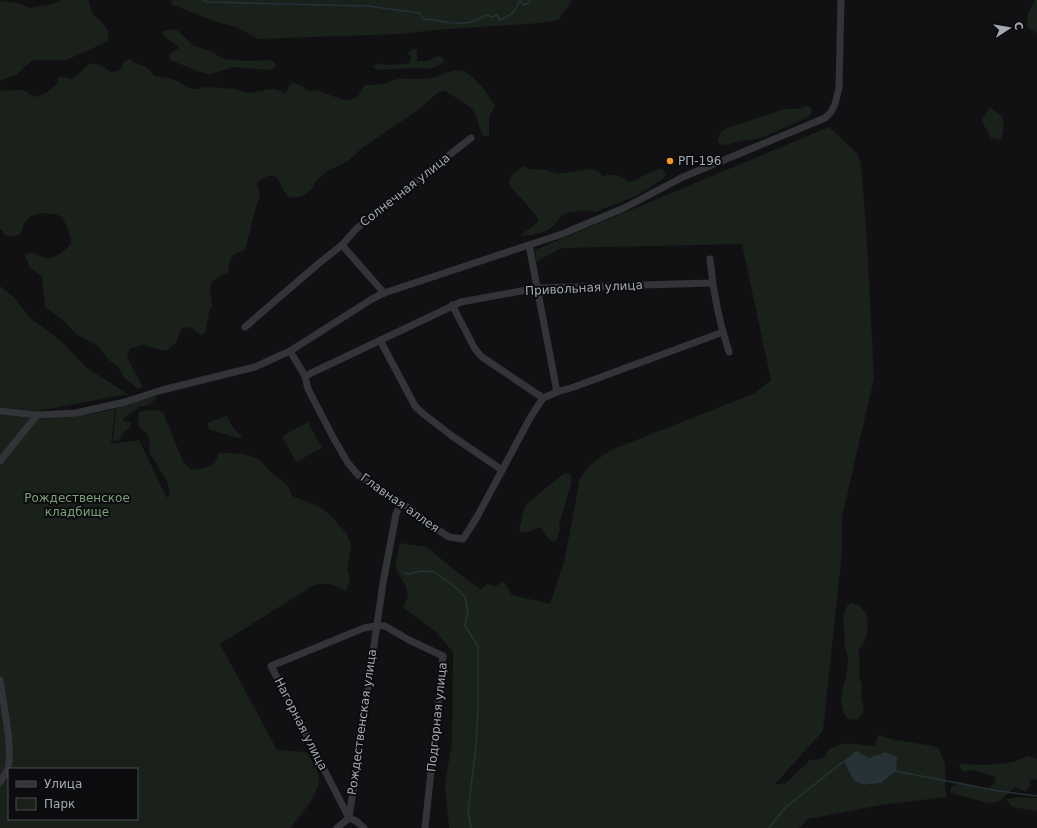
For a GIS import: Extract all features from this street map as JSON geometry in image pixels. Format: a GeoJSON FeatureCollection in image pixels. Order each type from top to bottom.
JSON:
{"type":"FeatureCollection","features":[{"type":"Feature","properties":{"kind":"street"},"geometry":{"type":"LineString","coordinates":[[0,411],[37,415],[76,412],[126,402],[162,390],[255,367],[290,351],[384,293],[529,245],[589,223],[624,208],[678,179],[825,118],[831,112],[835,104],[839,88],[841,0]]}},
{"type":"Feature","properties":{"kind":"street","name":"Солнечная улица"},"geometry":{"type":"LineString","coordinates":[[245,327],[342,245],[356,229],[376,212],[471,138]]}},
{"type":"Feature","properties":{"kind":"street"},"geometry":{"type":"LineString","coordinates":[[342,245],[384,293]]}},
{"type":"Feature","properties":{"kind":"street"},"geometry":{"type":"LineString","coordinates":[[529,245],[557,392]]}},
{"type":"Feature","properties":{"kind":"street"},"geometry":{"type":"LineString","coordinates":[[710,259],[712,283],[729,352]]}},
{"type":"Feature","properties":{"kind":"street","name":"Привольная улица"},"geometry":{"type":"LineString","coordinates":[[305,376],[460,302],[537,288],[712,283]]}},
{"type":"Feature","properties":{"kind":"street"},"geometry":{"type":"LineString","coordinates":[[452,305],[475,349],[482,357],[543,398]]}},
{"type":"Feature","properties":{"kind":"street"},"geometry":{"type":"LineString","coordinates":[[380,340],[415,406],[452,436],[502,470],[530,418],[543,398],[723,332]]}},
{"type":"Feature","properties":{"kind":"street","name":"Главная аллея"},"geometry":{"type":"LineString","coordinates":[[290,351],[305,376],[308,389],[348,463],[358,475],[449,537],[463,539],[502,470]]}},
{"type":"Feature","properties":{"kind":"street"},"geometry":{"type":"LineString","coordinates":[[0,461],[37,415]]}},
{"type":"Feature","properties":{"kind":"street","name":"Рождественская улица"},"geometry":{"type":"LineString","coordinates":[[349,818],[376,626],[396,514],[401,503]]}},
{"type":"Feature","properties":{"kind":"street","name":"Нагорная улица"},"geometry":{"type":"LineString","coordinates":[[349,818],[271,666],[364,628],[376,626]]}},
{"type":"Feature","properties":{"kind":"street","name":"Подгорная улица"},"geometry":{"type":"LineString","coordinates":[[376,626],[385,626],[409,640],[443,656],[425,828]]}},
{"type":"Feature","properties":{"kind":"street"},"geometry":{"type":"LineString","coordinates":[[0,680],[8,734],[8,770],[0,782]]}},
{"type":"Feature","properties":{"kind":"street"},"geometry":{"type":"LineString","coordinates":[[337,828],[349,818],[356,821],[364,828]]}},
{"type":"Feature","properties":{"kind":"green space"},"geometry":{"type":"Polygon","coordinates":[[[60,0],[88,0],[93,14],[108,30],[108,41],[67,60],[33,60],[16,75],[0,81],[0,1],[19,3],[29,8],[53,4],[60,0]]]}},
{"type":"Feature","properties":{"kind":"green space"},"geometry":{"type":"Polygon","coordinates":[[[172,0],[572,0],[558,20],[541,23],[434,30],[400,34],[258,39],[236,27],[216,22],[171,4],[172,0]]]}},
{"type":"Feature","properties":{"kind":"green space"},"geometry":{"type":"Polygon","coordinates":[[[1035,0],[1037,0],[1037,33],[1027,27],[1028,14],[1035,0]]]}},
{"type":"Feature","properties":{"kind":"green space"},"geometry":{"type":"Polygon","coordinates":[[[173,29],[178,31],[194,46],[210,51],[224,59],[247,61],[269,60],[274,62],[276,66],[267,70],[235,67],[210,74],[200,72],[170,60],[169,54],[179,48],[162,34],[163,31],[173,29]]]}},
{"type":"Feature","properties":{"kind":"green space"},"geometry":{"type":"Polygon","coordinates":[[[412,49],[417,50],[417,61],[428,61],[437,56],[442,57],[445,62],[430,69],[414,68],[377,70],[373,67],[377,63],[393,65],[409,63],[411,58],[408,53],[412,49]]]}},
{"type":"Feature","properties":{"kind":"green space"},"geometry":{"type":"Polygon","coordinates":[[[130,59],[135,63],[146,67],[155,76],[173,79],[189,88],[195,89],[206,87],[236,89],[248,93],[272,89],[278,90],[285,94],[291,83],[293,83],[303,87],[306,90],[319,91],[340,99],[349,100],[360,94],[364,85],[383,84],[396,79],[430,78],[451,71],[462,71],[466,72],[476,80],[490,97],[495,106],[489,117],[489,136],[483,136],[472,109],[445,91],[439,92],[415,112],[362,148],[348,161],[326,172],[316,181],[313,188],[303,196],[290,197],[287,195],[276,177],[273,175],[266,177],[257,183],[260,195],[245,250],[236,253],[232,257],[229,263],[228,272],[211,282],[210,288],[212,306],[209,312],[206,331],[201,335],[191,328],[184,327],[180,331],[176,343],[166,351],[142,345],[130,349],[127,355],[128,359],[143,387],[138,389],[124,377],[118,367],[109,360],[98,346],[76,334],[64,321],[45,307],[42,277],[29,266],[25,255],[31,252],[48,258],[53,257],[57,256],[71,244],[63,217],[46,213],[36,214],[26,221],[20,234],[12,236],[5,235],[0,229],[0,90],[21,90],[29,93],[33,97],[45,94],[59,82],[57,81],[60,76],[72,79],[88,65],[98,64],[111,72],[118,71],[124,62],[130,59]]]}},
{"type":"Feature","properties":{"kind":"green space"},"geometry":{"type":"Polygon","coordinates":[[[807,106],[812,108],[811,114],[770,134],[757,139],[725,145],[718,142],[720,133],[727,128],[785,109],[796,109],[807,106]]]}},
{"type":"Feature","properties":{"kind":"green space"},"geometry":{"type":"Polygon","coordinates":[[[990,107],[1002,116],[1004,128],[1001,140],[991,138],[981,120],[990,107]]]}},
{"type":"Feature","properties":{"kind":"green space"},"geometry":{"type":"Polygon","coordinates":[[[829,127],[857,153],[861,163],[866,225],[874,378],[842,517],[842,552],[823,731],[774,785],[786,783],[810,760],[821,759],[833,747],[843,744],[874,746],[879,735],[891,739],[933,746],[939,749],[945,764],[946,797],[881,805],[808,819],[799,828],[449,828],[445,784],[452,742],[453,652],[435,631],[403,607],[408,597],[406,587],[395,567],[400,543],[427,547],[481,590],[487,584],[495,586],[504,582],[512,595],[550,604],[565,558],[580,478],[591,464],[611,450],[755,393],[771,380],[742,244],[561,248],[536,262],[535,250],[829,127]],[[885,752],[869,758],[844,761],[853,780],[863,785],[881,783],[885,752]]]}},
{"type":"Feature","properties":{"kind":"green space"},"geometry":{"type":"Polygon","coordinates":[[[524,166],[530,169],[547,170],[557,174],[591,169],[598,171],[602,176],[616,175],[622,177],[628,182],[656,170],[661,169],[666,173],[663,179],[636,196],[595,212],[584,210],[566,213],[561,216],[554,226],[544,232],[520,236],[538,220],[536,215],[510,186],[510,178],[515,172],[524,166]]]}},
{"type":"Feature","properties":{"kind":"green space"},"geometry":{"type":"Polygon","coordinates":[[[0,286],[14,297],[30,318],[60,340],[87,368],[128,394],[37,411],[0,407],[0,286]]]}},
{"type":"Feature","properties":{"kind":"green space"},"geometry":{"type":"Polygon","coordinates":[[[156,396],[156,399],[147,406],[139,406],[135,411],[123,418],[123,421],[131,422],[130,427],[119,439],[116,441],[113,440],[116,409],[120,406],[156,396]]]}},
{"type":"Feature","properties":{"kind":"green space","name":"Рождественское кладбище"},"geometry":{"type":"Polygon","coordinates":[[[115,409],[111,444],[139,440],[167,498],[170,495],[168,484],[150,454],[149,436],[140,429],[138,424],[139,412],[157,410],[163,412],[183,462],[192,470],[204,468],[215,463],[219,453],[243,454],[259,460],[289,487],[292,496],[324,510],[347,534],[351,545],[347,569],[350,580],[346,591],[331,584],[314,585],[220,644],[277,750],[306,752],[317,770],[319,783],[317,790],[309,804],[290,828],[0,828],[0,415],[43,419],[91,414],[115,409]]]}},
{"type":"Feature","properties":{"kind":"green space"},"geometry":{"type":"Polygon","coordinates":[[[226,416],[228,417],[231,425],[243,438],[209,429],[209,422],[226,416]]]}},
{"type":"Feature","properties":{"kind":"green space"},"geometry":{"type":"Polygon","coordinates":[[[308,422],[322,448],[296,462],[282,436],[308,422]]]}},
{"type":"Feature","properties":{"kind":"green space"},"geometry":{"type":"Polygon","coordinates":[[[564,473],[570,474],[572,480],[559,524],[560,529],[556,541],[550,541],[540,527],[527,532],[519,531],[524,508],[564,473]]]}},
{"type":"Feature","properties":{"kind":"green space"},"geometry":{"type":"Polygon","coordinates":[[[852,603],[858,605],[866,613],[868,624],[867,636],[858,652],[860,663],[859,675],[862,686],[861,698],[864,709],[858,719],[852,720],[847,718],[844,713],[841,701],[848,659],[844,642],[845,636],[843,617],[847,606],[852,603]]]}},
{"type":"Feature","properties":{"kind":"green space"},"geometry":{"type":"Polygon","coordinates":[[[1028,756],[1037,759],[1037,779],[1029,781],[1031,785],[1025,791],[1015,787],[998,802],[987,803],[951,793],[951,787],[960,782],[988,789],[996,782],[994,776],[973,770],[962,772],[959,764],[990,765],[1013,762],[1028,756]]]}},
{"type":"Feature","properties":{"kind":"green space"},"geometry":{"type":"Polygon","coordinates":[[[1019,797],[1037,798],[1037,811],[1012,807],[1006,799],[1019,797]]]}},
{"type":"Feature","properties":{"kind":"shaded area"},"geometry":{"type":"Polygon","coordinates":[[[856,751],[869,758],[885,752],[897,757],[896,771],[881,783],[863,785],[853,780],[844,761],[856,751]]]}},
{"type":"Feature","properties":{"kind":"waterway"},"geometry":{"type":"LineString","coordinates":[[202,0],[208,2],[367,6],[420,13],[423,19],[450,23],[475,21],[486,15],[492,17],[497,15],[500,20],[512,13],[520,1],[524,5],[529,3],[530,0]]}},
{"type":"Feature","properties":{"kind":"waterway"},"geometry":{"type":"LineString","coordinates":[[404,573],[408,574],[421,571],[434,572],[454,586],[465,597],[468,611],[465,626],[478,646],[478,708],[476,746],[468,811],[471,828]]}},
{"type":"Feature","properties":{"kind":"waterway"},"geometry":{"type":"LineString","coordinates":[[769,828],[786,807],[844,761]]}},
{"type":"Feature","properties":{"kind":"waterway"},"geometry":{"type":"LineString","coordinates":[[895,771],[999,791],[1037,796]]}},
{"type":"Feature","properties":{"kind":"place","name":"РП-196"},"geometry":{"type":"Point","coordinates":[670,161]}}]}
